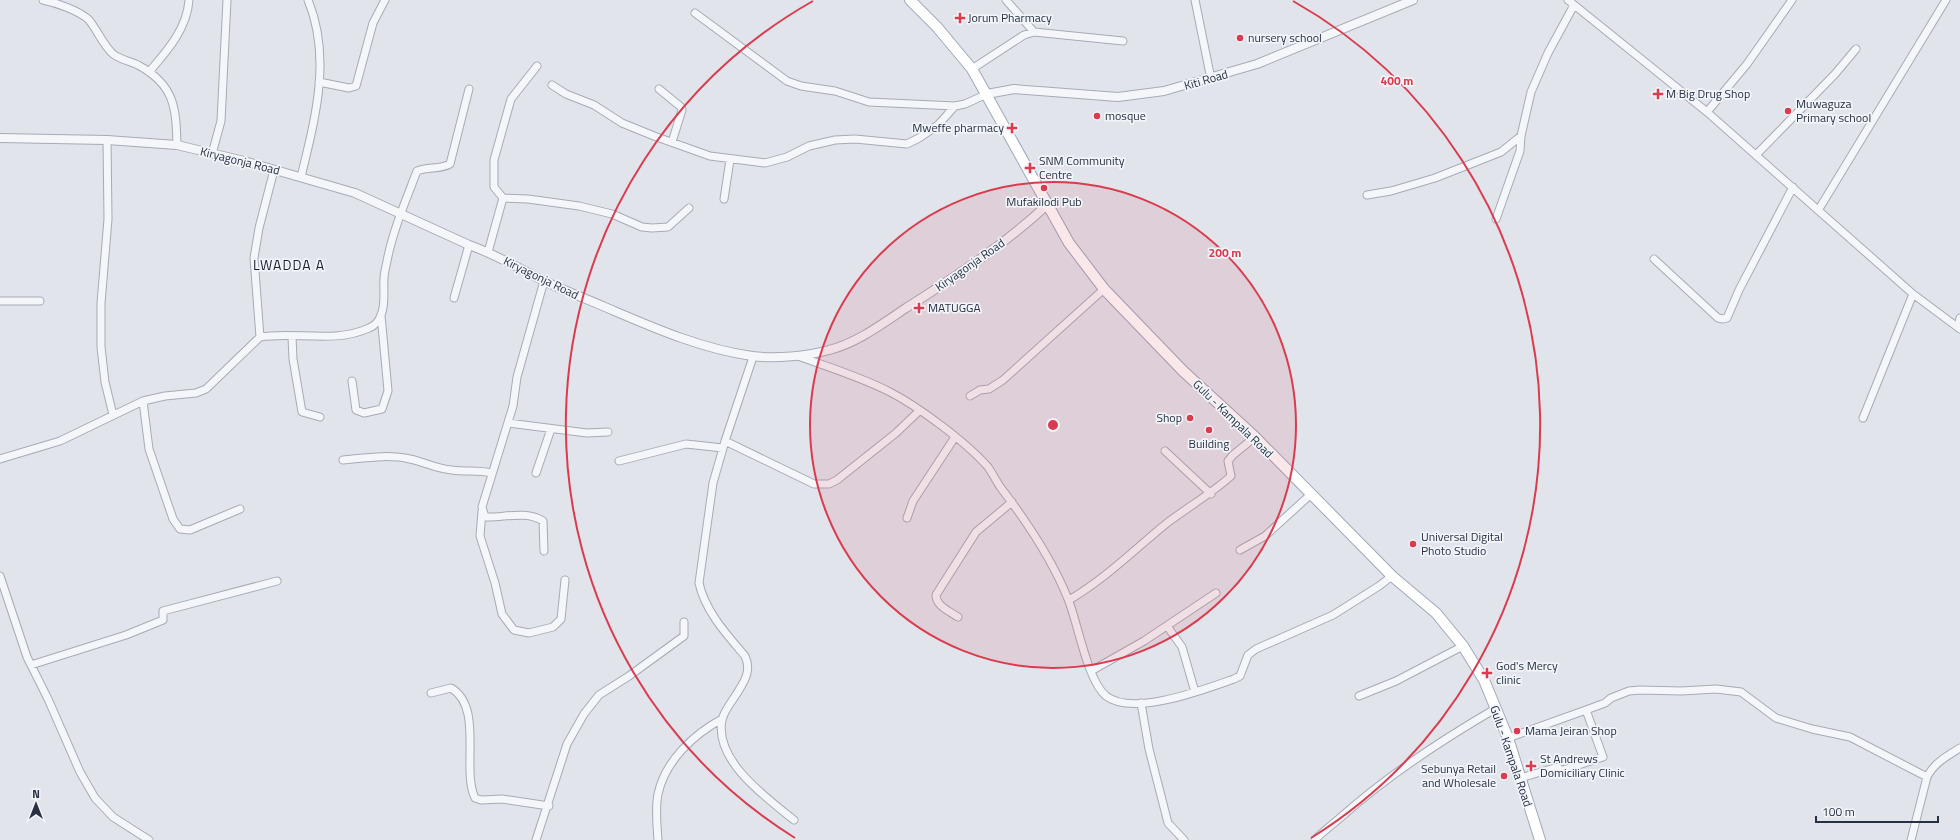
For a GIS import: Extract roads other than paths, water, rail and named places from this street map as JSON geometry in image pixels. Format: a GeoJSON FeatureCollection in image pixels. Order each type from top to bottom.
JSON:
{"type":"FeatureCollection","features":[{"type":"Feature","properties":{"kind":"main road","name":"Gulu - Kampala Road"},"geometry":{"type":"LineString","coordinates":[[910,0],[937,27],[972,69],[1069,243],[1104,289],[1183,371],[1254,438],[1392,576],[1436,613],[1463,646],[1484,680],[1508,738],[1540,840]]}},
{"type":"Feature","properties":{"kind":"street"},"geometry":{"type":"LineString","coordinates":[[43,0],[66,8],[89,20],[98,36],[115,55],[137,64],[149,72],[162,85],[174,102],[177,145]]}},
{"type":"Feature","properties":{"kind":"street"},"geometry":{"type":"LineString","coordinates":[[149,72],[177,37],[188,10],[189,0]]}},
{"type":"Feature","properties":{"kind":"street"},"geometry":{"type":"LineString","coordinates":[[212,154],[220,121],[227,0]]}},
{"type":"Feature","properties":{"kind":"street"},"geometry":{"type":"LineString","coordinates":[[301,177],[317,113],[321,65],[319,44],[308,0]]}},
{"type":"Feature","properties":{"kind":"street"},"geometry":{"type":"LineString","coordinates":[[319,82],[349,88],[356,86],[373,23],[385,0]]}},
{"type":"Feature","properties":{"kind":"street"},"geometry":{"type":"LineString","coordinates":[[1006,0],[1034,32]]}},
{"type":"Feature","properties":{"kind":"street"},"geometry":{"type":"LineString","coordinates":[[1195,0],[1211,79]]}},
{"type":"Feature","properties":{"kind":"street","name":"Kiti Road"},"geometry":{"type":"LineString","coordinates":[[987,94],[1014,89],[1118,97],[1164,91],[1211,79],[1257,64],[1413,0]]}},
{"type":"Feature","properties":{"kind":"street"},"geometry":{"type":"LineString","coordinates":[[1568,0],[1707,112],[1819,209],[1913,294],[1959,328]]}},
{"type":"Feature","properties":{"kind":"street"},"geometry":{"type":"LineString","coordinates":[[1707,112],[1747,64],[1792,0]]}},
{"type":"Feature","properties":{"kind":"street"},"geometry":{"type":"LineString","coordinates":[[1819,209],[1946,0]]}},
{"type":"Feature","properties":{"kind":"street"},"geometry":{"type":"LineString","coordinates":[[1496,219],[1520,151],[1521,136],[1531,92],[1548,53],[1574,6]]}},
{"type":"Feature","properties":{"kind":"street"},"geometry":{"type":"LineString","coordinates":[[695,13],[787,81],[801,86],[836,91],[869,102],[955,106],[965,104],[987,94]]}},
{"type":"Feature","properties":{"kind":"street"},"geometry":{"type":"LineString","coordinates":[[972,69],[1016,40],[1034,32],[1123,41]]}},
{"type":"Feature","properties":{"kind":"street"},"geometry":{"type":"LineString","coordinates":[[1756,155],[1835,74],[1856,49]]}},
{"type":"Feature","properties":{"kind":"street"},"geometry":{"type":"LineString","coordinates":[[537,66],[511,99],[494,160],[494,187],[503,198],[528,199],[579,206],[612,214],[642,227],[652,228],[668,227],[689,208]]}},
{"type":"Feature","properties":{"kind":"street"},"geometry":{"type":"LineString","coordinates":[[552,85],[566,94],[594,105],[634,129],[710,156],[730,160],[765,162],[787,157],[809,146],[835,140],[855,139],[907,144],[938,125],[955,106]]}},
{"type":"Feature","properties":{"kind":"street"},"geometry":{"type":"LineString","coordinates":[[0,459],[60,441],[143,401],[165,396],[196,394],[206,389],[260,337],[321,337],[353,333],[376,324],[381,315],[384,302],[384,277],[390,244],[417,171],[428,167],[445,167],[450,164],[469,88]]}},
{"type":"Feature","properties":{"kind":"street"},"geometry":{"type":"LineString","coordinates":[[659,89],[681,107],[682,110],[672,142]]}},
{"type":"Feature","properties":{"kind":"street"},"geometry":{"type":"LineString","coordinates":[[1367,195],[1391,191],[1435,178],[1501,152],[1521,136]]}},
{"type":"Feature","properties":{"kind":"street","name":"Kiryagonja Road"},"geometry":{"type":"LineString","coordinates":[[0,138],[107,140],[177,145],[301,177],[355,193],[402,213],[469,245],[488,252],[544,281],[641,322],[690,341],[753,357],[798,356],[830,350],[860,338],[941,286],[984,256],[1026,224],[1047,205]]}},
{"type":"Feature","properties":{"kind":"street"},"geometry":{"type":"LineString","coordinates":[[107,140],[108,218],[101,303],[101,347],[105,382],[113,415]]}},
{"type":"Feature","properties":{"kind":"street"},"geometry":{"type":"LineString","coordinates":[[724,199],[730,160]]}},
{"type":"Feature","properties":{"kind":"street"},"geometry":{"type":"LineString","coordinates":[[260,337],[253,269],[259,228],[274,170]]}},
{"type":"Feature","properties":{"kind":"street"},"geometry":{"type":"LineString","coordinates":[[1654,259],[1718,318],[1726,318],[1793,187]]}},
{"type":"Feature","properties":{"kind":"street"},"geometry":{"type":"LineString","coordinates":[[488,252],[503,198]]}},
{"type":"Feature","properties":{"kind":"street"},"geometry":{"type":"LineString","coordinates":[[454,298],[469,245]]}},
{"type":"Feature","properties":{"kind":"street"},"geometry":{"type":"LineString","coordinates":[[544,281],[517,377],[513,406],[482,511],[480,536],[495,582],[502,614],[514,630],[529,633],[553,627],[561,619],[565,580]]}},
{"type":"Feature","properties":{"kind":"street"},"geometry":{"type":"LineString","coordinates":[[970,396],[980,390],[989,389],[1002,380],[1104,289]]}},
{"type":"Feature","properties":{"kind":"street"},"geometry":{"type":"LineString","coordinates":[[1863,418],[1913,294]]}},
{"type":"Feature","properties":{"kind":"street"},"geometry":{"type":"LineString","coordinates":[[0,301],[40,301]]}},
{"type":"Feature","properties":{"kind":"street"},"geometry":{"type":"LineString","coordinates":[[352,382],[356,410],[364,413],[382,409],[388,390],[381,315]]}},
{"type":"Feature","properties":{"kind":"street"},"geometry":{"type":"LineString","coordinates":[[1959,328],[1960,318]]}},
{"type":"Feature","properties":{"kind":"street"},"geometry":{"type":"LineString","coordinates":[[292,337],[293,359],[302,412],[320,417]]}},
{"type":"Feature","properties":{"kind":"street"},"geometry":{"type":"LineString","coordinates":[[798,356],[891,392],[955,437],[988,468],[1050,560],[1069,600],[1091,671],[1099,688],[1107,696],[1117,701],[1130,704],[1141,703],[1195,692],[1240,676],[1248,655],[1256,649],[1333,615],[1392,576]]}},
{"type":"Feature","properties":{"kind":"street"},"geometry":{"type":"LineString","coordinates":[[753,357],[713,483],[699,582],[702,595],[708,607],[745,656],[748,664],[746,677],[722,719],[721,733],[723,740],[736,766],[757,791],[794,820]]}},
{"type":"Feature","properties":{"kind":"street"},"geometry":{"type":"LineString","coordinates":[[143,401],[149,449],[173,519],[180,529],[190,530],[240,509]]}},
{"type":"Feature","properties":{"kind":"street"},"geometry":{"type":"LineString","coordinates":[[619,461],[686,444],[724,445],[814,484],[829,484],[837,480],[878,448],[918,411]]}},
{"type":"Feature","properties":{"kind":"street"},"geometry":{"type":"LineString","coordinates":[[508,423],[587,433],[608,432]]}},
{"type":"Feature","properties":{"kind":"street"},"geometry":{"type":"LineString","coordinates":[[536,473],[551,429]]}},
{"type":"Feature","properties":{"kind":"street"},"geometry":{"type":"LineString","coordinates":[[907,518],[913,501],[955,437]]}},
{"type":"Feature","properties":{"kind":"street"},"geometry":{"type":"LineString","coordinates":[[1069,600],[1100,579],[1173,519],[1211,494],[1232,476],[1228,461],[1254,438]]}},
{"type":"Feature","properties":{"kind":"street"},"geometry":{"type":"LineString","coordinates":[[1165,452],[1211,494]]}},
{"type":"Feature","properties":{"kind":"street"},"geometry":{"type":"LineString","coordinates":[[343,460],[391,457],[412,459],[433,467],[477,470],[492,473]]}},
{"type":"Feature","properties":{"kind":"street"},"geometry":{"type":"LineString","coordinates":[[1240,550],[1265,536],[1310,495]]}},
{"type":"Feature","properties":{"kind":"street"},"geometry":{"type":"LineString","coordinates":[[958,617],[941,605],[936,599],[936,594],[976,532],[1012,502]]}},
{"type":"Feature","properties":{"kind":"street"},"geometry":{"type":"LineString","coordinates":[[482,511],[485,517],[527,515],[537,517],[543,521],[544,551]]}},
{"type":"Feature","properties":{"kind":"street"},"geometry":{"type":"LineString","coordinates":[[0,576],[31,665],[48,699],[80,772],[95,798],[113,817],[149,840]]}},
{"type":"Feature","properties":{"kind":"street"},"geometry":{"type":"LineString","coordinates":[[31,665],[126,635],[163,620],[163,611],[277,581]]}},
{"type":"Feature","properties":{"kind":"street"},"geometry":{"type":"LineString","coordinates":[[1091,671],[1167,626],[1216,593]]}},
{"type":"Feature","properties":{"kind":"street"},"geometry":{"type":"LineString","coordinates":[[536,840],[549,806],[557,773],[567,744],[584,714],[599,695],[629,676],[684,636],[684,622]]}},
{"type":"Feature","properties":{"kind":"street"},"geometry":{"type":"LineString","coordinates":[[1167,626],[1182,647],[1195,692]]}},
{"type":"Feature","properties":{"kind":"street"},"geometry":{"type":"LineString","coordinates":[[1359,696],[1396,681],[1463,646]]}},
{"type":"Feature","properties":{"kind":"street"},"geometry":{"type":"LineString","coordinates":[[431,693],[451,688],[459,692],[470,724],[471,782],[475,798],[480,800],[502,799],[549,806]]}},
{"type":"Feature","properties":{"kind":"street"},"geometry":{"type":"LineString","coordinates":[[1508,738],[1605,703],[1611,698],[1629,691],[1716,689],[1741,692],[1776,718],[1812,729],[1850,737],[1927,777]]}},
{"type":"Feature","properties":{"kind":"street"},"geometry":{"type":"LineString","coordinates":[[1141,703],[1149,749],[1168,823],[1184,840]]}},
{"type":"Feature","properties":{"kind":"street"},"geometry":{"type":"LineString","coordinates":[[1315,840],[1366,795],[1399,770],[1449,735],[1495,709]]}},
{"type":"Feature","properties":{"kind":"street"},"geometry":{"type":"LineString","coordinates":[[1520,778],[1558,766],[1560,771],[1603,757],[1586,710]]}},
{"type":"Feature","properties":{"kind":"street"},"geometry":{"type":"LineString","coordinates":[[658,840],[656,812],[658,794],[663,778],[689,743],[703,729],[722,719]]}},
{"type":"Feature","properties":{"kind":"street"},"geometry":{"type":"LineString","coordinates":[[1911,840],[1927,777],[1934,765],[1960,748]]}},
{"type":"Feature","properties":{"kind":"place","name":"Jorum Pharmacy"},"geometry":{"type":"Point","coordinates":[960,18]}},
{"type":"Feature","properties":{"kind":"place","name":"nursery school"},"geometry":{"type":"Point","coordinates":[1240,38]}},
{"type":"Feature","properties":{"kind":"place","name":"M Big Drug Shop"},"geometry":{"type":"Point","coordinates":[1658,94]}},
{"type":"Feature","properties":{"kind":"place","name":"Muwaguza Primary school"},"geometry":{"type":"Point","coordinates":[1788,111]}},
{"type":"Feature","properties":{"kind":"place","name":"mosque"},"geometry":{"type":"Point","coordinates":[1097,116]}},
{"type":"Feature","properties":{"kind":"place","name":"Mweffe pharmacy"},"geometry":{"type":"Point","coordinates":[1012,128]}},
{"type":"Feature","properties":{"kind":"place","name":"SNM Community Centre"},"geometry":{"type":"Point","coordinates":[1030,168]}},
{"type":"Feature","properties":{"kind":"place","name":"Mufakilodi Pub"},"geometry":{"type":"Point","coordinates":[1044,188]}},
{"type":"Feature","properties":{"kind":"place","name":"MATUGGA"},"geometry":{"type":"Point","coordinates":[919,308]}},
{"type":"Feature","properties":{"kind":"place","name":"Shop"},"geometry":{"type":"Point","coordinates":[1190,418]}},
{"type":"Feature","properties":{"kind":"place","name":"Building"},"geometry":{"type":"Point","coordinates":[1209,430]}},
{"type":"Feature","properties":{"kind":"place","name":"Universal Digital Photo Studio"},"geometry":{"type":"Point","coordinates":[1413,544]}},
{"type":"Feature","properties":{"kind":"place","name":"God's Mercy clinic"},"geometry":{"type":"Point","coordinates":[1487,673]}},
{"type":"Feature","properties":{"kind":"place","name":"Mama Jeiran Shop"},"geometry":{"type":"Point","coordinates":[1517,731]}},
{"type":"Feature","properties":{"kind":"place","name":"St Andrews Domiciliary Clinic"},"geometry":{"type":"Point","coordinates":[1531,766]}},
{"type":"Feature","properties":{"kind":"place","name":"Sebunya Retail and Wholesale"},"geometry":{"type":"Point","coordinates":[1504,776]}},
{"type":"Feature","properties":{"kind":"district","name":"LWADDA A"},"geometry":{"type":"Point","coordinates":[289,265]}}]}
